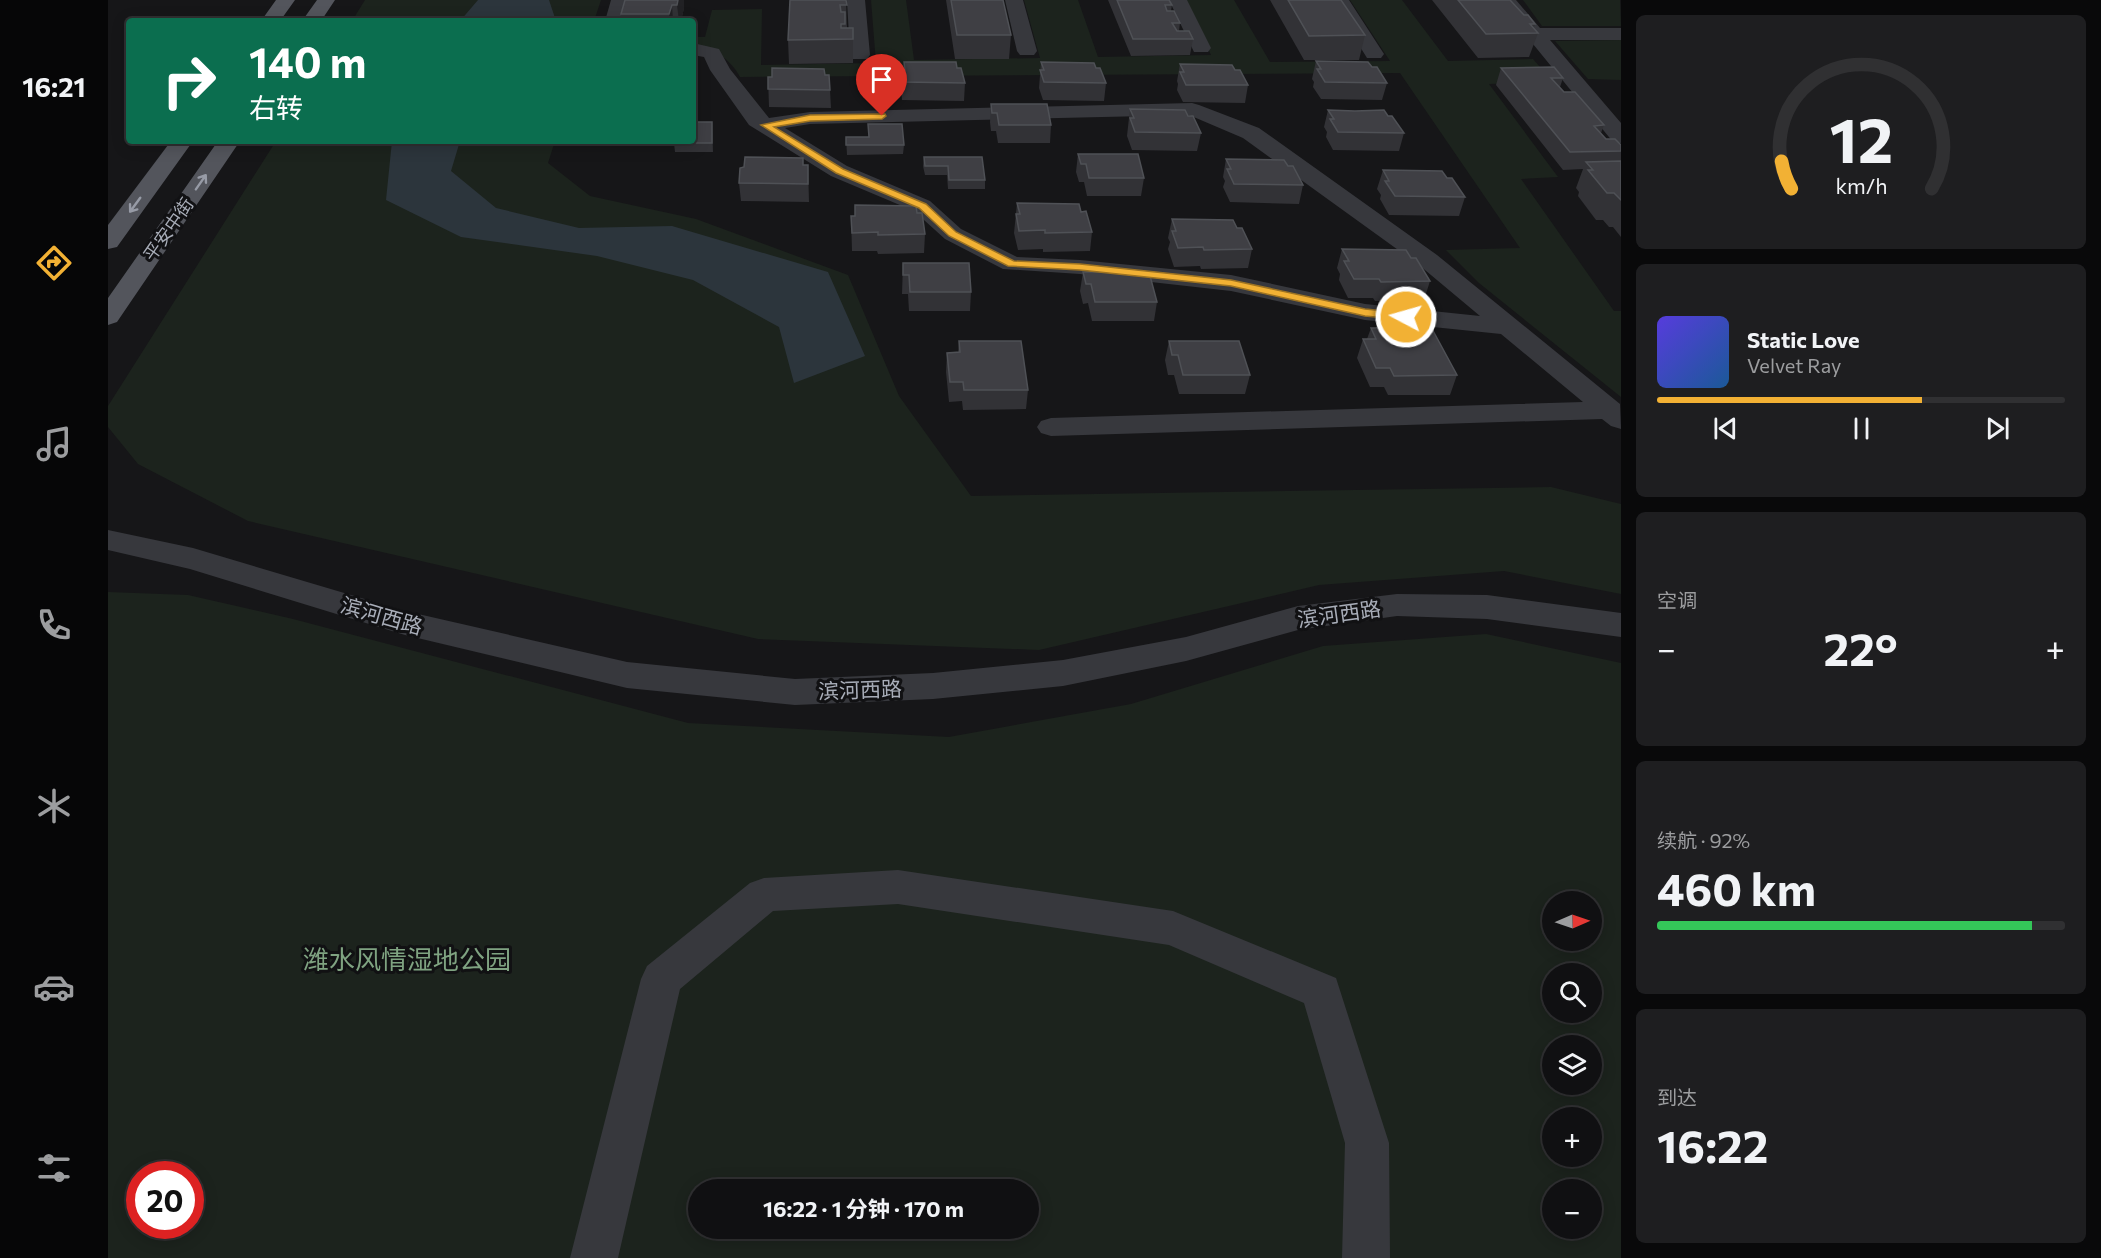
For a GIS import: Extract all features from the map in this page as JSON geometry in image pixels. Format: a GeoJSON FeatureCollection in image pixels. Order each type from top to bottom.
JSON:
{"type":"FeatureCollection","features":[{"type":"Feature","properties":{"kind":"main road"},"geometry":{"type":"LineString","coordinates":[[272,18],[286,0]]}},
{"type":"Feature","properties":{"kind":"main road"},"geometry":{"type":"LineString","coordinates":[[313,18],[326,0]]}},
{"type":"Feature","properties":{"kind":"main road","name":"平安中街"},"geometry":{"type":"LineString","coordinates":[[108,242],[180,144]]}},
{"type":"Feature","properties":{"kind":"main road","name":"平安中街"},"geometry":{"type":"LineString","coordinates":[[108,317],[227,144]]}},
{"type":"Feature","properties":{"kind":"street"},"geometry":{"type":"LineString","coordinates":[[615,18],[620,0]]}},
{"type":"Feature","properties":{"kind":"street"},"geometry":{"type":"LineString","coordinates":[[856,0],[860,55]]}},
{"type":"Feature","properties":{"kind":"street"},"geometry":{"type":"LineString","coordinates":[[1014,0],[1027,51]]}},
{"type":"Feature","properties":{"kind":"street"},"geometry":{"type":"LineString","coordinates":[[1178,0],[1201,48]]}},
{"type":"Feature","properties":{"kind":"street"},"geometry":{"type":"LineString","coordinates":[[1340,0],[1374,54]]}},
{"type":"Feature","properties":{"kind":"street"},"geometry":{"type":"LineString","coordinates":[[1506,0],[1621,137]]}},
{"type":"Feature","properties":{"kind":"street"},"geometry":{"type":"LineString","coordinates":[[1536,34],[1621,34]]}},
{"type":"Feature","properties":{"kind":"street"},"geometry":{"type":"LineString","coordinates":[[696,50],[712,53],[720,70],[757,120],[839,171],[922,206],[953,234],[1012,264],[1080,267],[1231,283],[1365,312],[1509,327]]}},
{"type":"Feature","properties":{"kind":"street"},"geometry":{"type":"LineString","coordinates":[[766,125],[810,118],[1192,109],[1251,133],[1428,260],[1616,415]]}},
{"type":"Feature","properties":{"kind":"street"},"geometry":{"type":"LineString","coordinates":[[1051,427],[1616,415]]}},
{"type":"Feature","properties":{"kind":"street","name":"滨河西路"},"geometry":{"type":"LineString","coordinates":[[108,540],[193,559],[405,623],[627,675],[795,692],[933,686],[1062,673],[1186,649],[1298,618],[1397,605],[1487,607],[1621,625]]}},
{"type":"Feature","properties":{"kind":"street"},"geometry":{"type":"LineString","coordinates":[[594,1258],[662,979],[764,895],[898,887],[1173,928],[1321,992],[1367,1143],[1366,1258]]}},
{"type":"Feature","properties":{"kind":"green space"},"geometry":{"type":"Polygon","coordinates":[[[365,0],[601,0],[595,18],[354,18],[365,0]]]}},
{"type":"Feature","properties":{"kind":"green space"},"geometry":{"type":"Polygon","coordinates":[[[871,0],[906,0],[914,60],[1040,58],[1024,0],[1078,0],[1098,57],[1211,55],[1185,0],[1234,0],[1270,62],[1390,61],[1350,0],[1402,0],[1448,61],[1533,59],[1553,82],[1489,84],[1558,177],[1521,179],[1614,311],[1621,311],[1621,397],[1479,283],[1446,250],[1520,248],[1400,73],[740,77],[732,65],[720,55],[707,47],[696,44],[696,37],[705,37],[712,10],[762,9],[761,65],[876,63],[871,0]]]}},
{"type":"Feature","properties":{"kind":"green space"},"geometry":{"type":"Polygon","coordinates":[[[1523,0],[1620,0],[1621,26],[1542,26],[1523,0]]]}},
{"type":"Feature","properties":{"kind":"green space"},"geometry":{"type":"Polygon","coordinates":[[[1621,40],[1621,80],[1588,79],[1555,41],[1621,40]]]}},
{"type":"Feature","properties":{"kind":"green space"},"geometry":{"type":"Polygon","coordinates":[[[274,144],[554,144],[548,163],[590,196],[696,219],[848,275],[899,396],[971,496],[1551,487],[1621,504],[1621,594],[1504,571],[1319,585],[1039,650],[758,639],[248,521],[138,464],[108,427],[108,406],[274,144]]]}},
{"type":"Feature","properties":{"kind":"green space","name":"潍水风情湿地公园"},"geometry":{"type":"Polygon","coordinates":[[[108,592],[188,595],[293,619],[688,723],[949,737],[1131,704],[1323,646],[1486,634],[1621,663],[1621,1258],[108,1258],[108,592]]]}},
{"type":"Feature","properties":{"kind":"shaded area"},"geometry":{"type":"Polygon","coordinates":[[[478,0],[549,0],[555,18],[463,18],[478,0]]]}},
{"type":"Feature","properties":{"kind":"shaded area"},"geometry":{"type":"Polygon","coordinates":[[[392,144],[459,144],[451,171],[496,208],[579,228],[672,226],[828,272],[865,356],[794,383],[779,327],[693,280],[597,256],[461,237],[386,200],[392,144]]]}},
{"type":"Feature","properties":{"kind":"building"},"geometry":{"type":"Polygon","coordinates":[[[625,0],[678,0],[677,5],[672,5],[669,14],[621,14],[625,0]]]}},
{"type":"Feature","properties":{"kind":"building"},"geometry":{"type":"Polygon","coordinates":[[[790,0],[846,0],[847,5],[840,5],[841,12],[845,12],[845,24],[841,24],[841,28],[853,28],[853,39],[788,40],[790,0]]]}},
{"type":"Feature","properties":{"kind":"building"},"geometry":{"type":"Polygon","coordinates":[[[951,0],[1003,0],[1011,35],[957,35],[951,0]]]}},
{"type":"Feature","properties":{"kind":"building"},"geometry":{"type":"Polygon","coordinates":[[[1117,0],[1169,0],[1172,5],[1165,5],[1167,11],[1174,11],[1180,23],[1172,23],[1177,31],[1189,31],[1193,39],[1133,39],[1117,0]]]}},
{"type":"Feature","properties":{"kind":"building"},"geometry":{"type":"Polygon","coordinates":[[[1288,0],[1341,0],[1365,35],[1309,36],[1288,0]]]}},
{"type":"Feature","properties":{"kind":"building"},"geometry":{"type":"Polygon","coordinates":[[[1458,0],[1510,0],[1524,15],[1528,15],[1535,24],[1530,24],[1538,33],[1486,34],[1458,0]]]}},
{"type":"Feature","properties":{"kind":"building"},"geometry":{"type":"Polygon","coordinates":[[[1316,61],[1368,62],[1372,67],[1377,67],[1387,83],[1325,82],[1317,69],[1321,69],[1316,61]]]}},
{"type":"Feature","properties":{"kind":"building"},"geometry":{"type":"Polygon","coordinates":[[[904,62],[956,62],[957,68],[961,68],[965,83],[903,82],[901,70],[905,70],[904,62]]]}},
{"type":"Feature","properties":{"kind":"building"},"geometry":{"type":"Polygon","coordinates":[[[1041,62],[1094,63],[1096,68],[1100,68],[1106,83],[1044,82],[1040,70],[1044,70],[1041,62]]]}},
{"type":"Feature","properties":{"kind":"building"},"geometry":{"type":"Polygon","coordinates":[[[1180,64],[1232,65],[1235,70],[1240,70],[1248,85],[1186,85],[1180,72],[1184,72],[1180,64]]]}},
{"type":"Feature","properties":{"kind":"building"},"geometry":{"type":"Polygon","coordinates":[[[1554,67],[1563,78],[1551,78],[1564,92],[1575,92],[1604,125],[1594,126],[1606,139],[1615,139],[1621,145],[1621,151],[1570,152],[1501,68],[1554,67]]]}},
{"type":"Feature","properties":{"kind":"building"},"geometry":{"type":"Polygon","coordinates":[[[772,68],[824,69],[825,75],[829,75],[830,90],[768,89],[768,77],[772,77],[772,68]]]}},
{"type":"Feature","properties":{"kind":"building"},"geometry":{"type":"Polygon","coordinates":[[[991,104],[1047,104],[1051,125],[999,125],[997,113],[992,113],[991,104]]]}},
{"type":"Feature","properties":{"kind":"building"},"geometry":{"type":"Polygon","coordinates":[[[1130,109],[1185,110],[1188,116],[1193,116],[1201,133],[1135,132],[1130,118],[1134,118],[1130,109]]]}},
{"type":"Feature","properties":{"kind":"building"},"geometry":{"type":"Polygon","coordinates":[[[1328,110],[1384,110],[1388,116],[1392,116],[1404,133],[1338,132],[1330,119],[1334,119],[1328,110]]]}},
{"type":"Feature","properties":{"kind":"building"},"geometry":{"type":"Polygon","coordinates":[[[696,122],[712,122],[712,143],[696,143],[696,122]]]}},
{"type":"Feature","properties":{"kind":"building"},"geometry":{"type":"Polygon","coordinates":[[[868,124],[902,124],[904,145],[846,145],[846,137],[869,137],[868,124]]]}},
{"type":"Feature","properties":{"kind":"building"},"geometry":{"type":"Polygon","coordinates":[[[1078,154],[1138,154],[1144,178],[1089,178],[1086,164],[1081,164],[1078,154]]]}},
{"type":"Feature","properties":{"kind":"building"},"geometry":{"type":"Polygon","coordinates":[[[745,157],[803,158],[803,165],[808,165],[808,184],[739,183],[740,168],[744,167],[745,157]]]}},
{"type":"Feature","properties":{"kind":"building"},"geometry":{"type":"Polygon","coordinates":[[[924,157],[982,157],[985,180],[949,180],[948,166],[925,166],[924,157]]]}},
{"type":"Feature","properties":{"kind":"building"},"geometry":{"type":"Polygon","coordinates":[[[1226,159],[1284,160],[1288,166],[1293,166],[1303,185],[1234,184],[1227,169],[1231,169],[1226,159]]]}},
{"type":"Feature","properties":{"kind":"building"},"geometry":{"type":"Polygon","coordinates":[[[1621,161],[1621,200],[1614,193],[1607,193],[1588,170],[1593,170],[1586,162],[1621,161]]]}},
{"type":"Feature","properties":{"kind":"building"},"geometry":{"type":"Polygon","coordinates":[[[1383,170],[1442,171],[1447,178],[1452,178],[1465,197],[1395,196],[1385,181],[1389,181],[1383,170]]]}},
{"type":"Feature","properties":{"kind":"building"},"geometry":{"type":"Polygon","coordinates":[[[1017,203],[1079,204],[1081,212],[1086,211],[1092,232],[1019,231],[1016,214],[1020,214],[1017,203]]]}},
{"type":"Feature","properties":{"kind":"building"},"geometry":{"type":"Polygon","coordinates":[[[855,205],[916,206],[917,213],[922,213],[925,234],[852,233],[851,216],[855,216],[855,205]]]}},
{"type":"Feature","properties":{"kind":"building"},"geometry":{"type":"Polygon","coordinates":[[[1172,219],[1233,220],[1237,228],[1242,228],[1252,249],[1178,248],[1172,231],[1176,231],[1172,219]]]}},
{"type":"Feature","properties":{"kind":"building"},"geometry":{"type":"Polygon","coordinates":[[[1342,249],[1406,250],[1411,258],[1416,258],[1430,281],[1381,282],[1379,279],[1354,279],[1344,261],[1349,261],[1342,249]]]}},
{"type":"Feature","properties":{"kind":"building"},"geometry":{"type":"Polygon","coordinates":[[[903,263],[969,263],[971,292],[910,292],[909,275],[903,275],[903,263]]]}},
{"type":"Feature","properties":{"kind":"building"},"geometry":{"type":"Polygon","coordinates":[[[1083,272],[1149,272],[1157,302],[1095,302],[1091,284],[1086,284],[1083,272]]]}},
{"type":"Feature","properties":{"kind":"building"},"geometry":{"type":"Polygon","coordinates":[[[1431,327],[1457,375],[1394,376],[1390,368],[1376,368],[1363,339],[1376,339],[1371,328],[1431,327]]]}},
{"type":"Feature","properties":{"kind":"building"},"geometry":{"type":"Polygon","coordinates":[[[959,341],[1021,341],[1028,390],[964,390],[963,382],[950,382],[947,353],[960,352],[959,341]]]}},
{"type":"Feature","properties":{"kind":"building"},"geometry":{"type":"Polygon","coordinates":[[[1169,341],[1239,341],[1250,375],[1183,375],[1178,355],[1172,355],[1169,341]]]}},
{"type":"Feature","properties":{"kind":"route"},"geometry":{"type":"LineString","coordinates":[[882,116],[810,118],[766,125],[839,171],[922,206],[953,234],[1012,264],[1080,267],[1231,283],[1365,312],[1406,317]]}}]}
